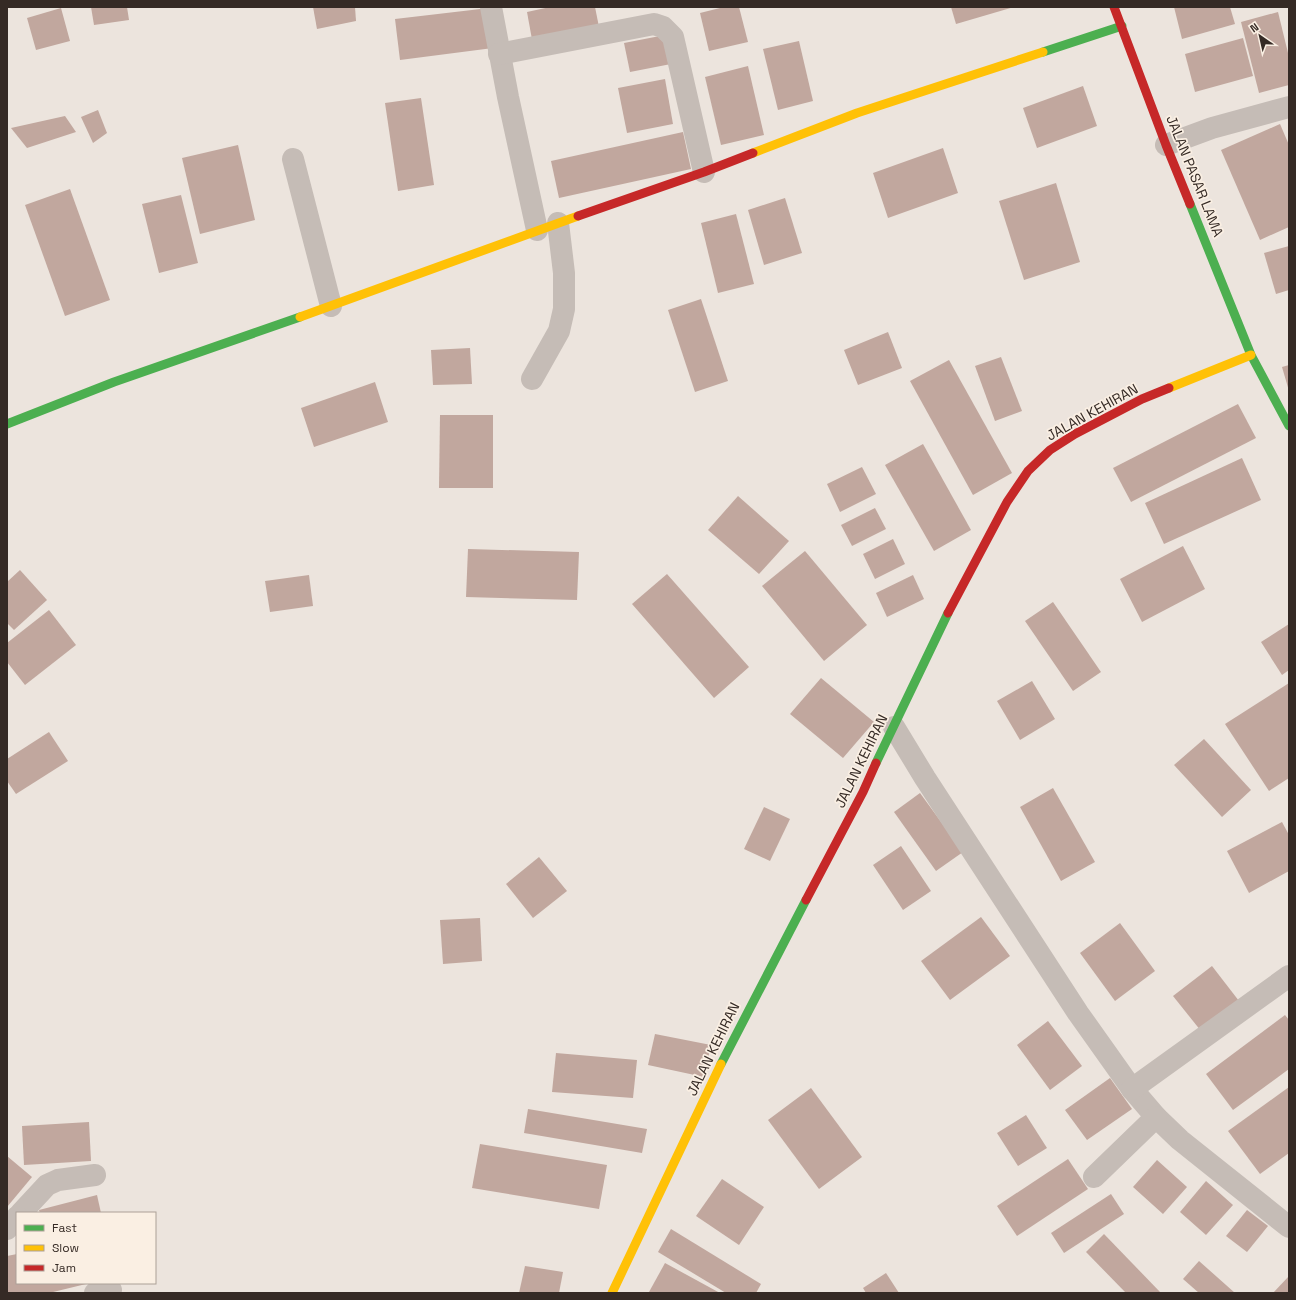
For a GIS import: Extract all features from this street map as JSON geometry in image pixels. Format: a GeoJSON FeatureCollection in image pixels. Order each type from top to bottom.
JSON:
{"type":"FeatureCollection","features":[{"type":"Feature","properties":{"kind":"street"},"geometry":{"type":"LineString","coordinates":[[491,7],[499,54],[537,230]]}},
{"type":"Feature","properties":{"kind":"street","name":"JALAN PASAR LAMA"},"geometry":{"type":"LineString","coordinates":[[1114,7],[1166,145],[1251,356],[1289,426]]}},
{"type":"Feature","properties":{"kind":"street"},"geometry":{"type":"LineString","coordinates":[[499,54],[654,24],[663,27],[673,37],[704,172]]}},
{"type":"Feature","properties":{"kind":"street"},"geometry":{"type":"LineString","coordinates":[[7,424],[114,382],[255,334],[537,230],[704,172],[857,114],[1122,26]]}},
{"type":"Feature","properties":{"kind":"street"},"geometry":{"type":"LineString","coordinates":[[1166,145],[1212,128],[1289,107]]}},
{"type":"Feature","properties":{"kind":"street"},"geometry":{"type":"LineString","coordinates":[[293,160],[331,306]]}},
{"type":"Feature","properties":{"kind":"street"},"geometry":{"type":"LineString","coordinates":[[532,379],[559,331],[564,309],[564,273],[558,223]]}},
{"type":"Feature","properties":{"kind":"street","name":"JALAN KEHIRAN"},"geometry":{"type":"LineString","coordinates":[[612,1293],[733,1039],[852,812],[969,572],[1007,502],[1028,471],[1050,450],[1075,434],[1136,402],[1251,356]]}},
{"type":"Feature","properties":{"kind":"street"},"geometry":{"type":"LineString","coordinates":[[894,727],[925,778],[1078,1013],[1132,1089],[1156,1117],[1180,1140],[1289,1227]]}},
{"type":"Feature","properties":{"kind":"street"},"geometry":{"type":"LineString","coordinates":[[1132,1089],[1289,976]]}},
{"type":"Feature","properties":{"kind":"street"},"geometry":{"type":"LineString","coordinates":[[1094,1178],[1156,1117]]}},
{"type":"Feature","properties":{"kind":"street"},"geometry":{"type":"LineString","coordinates":[[22,1212],[47,1185],[58,1180],[96,1175]]}},
{"type":"Feature","properties":{"kind":"street"},"geometry":{"type":"LineString","coordinates":[[7,1229],[16,1218]]}},
{"type":"Feature","properties":{"kind":"building"},"geometry":{"type":"Polygon","coordinates":[[[91,7],[127,7],[129,20],[94,25],[91,7]]]}},
{"type":"Feature","properties":{"kind":"building"},"geometry":{"type":"Polygon","coordinates":[[[313,7],[355,7],[356,21],[317,29],[313,7]]]}},
{"type":"Feature","properties":{"kind":"building"},"geometry":{"type":"Polygon","coordinates":[[[550,7],[595,7],[600,32],[533,45],[527,12],[550,7]]]}},
{"type":"Feature","properties":{"kind":"building"},"geometry":{"type":"Polygon","coordinates":[[[724,7],[739,7],[748,42],[709,51],[700,13],[724,7]]]}},
{"type":"Feature","properties":{"kind":"building"},"geometry":{"type":"Polygon","coordinates":[[[951,7],[1014,7],[956,24],[951,7]]]}},
{"type":"Feature","properties":{"kind":"building"},"geometry":{"type":"Polygon","coordinates":[[[1174,7],[1230,7],[1235,24],[1182,39],[1174,7]]]}},
{"type":"Feature","properties":{"kind":"building"},"geometry":{"type":"Polygon","coordinates":[[[61,8],[70,41],[36,50],[27,18],[61,8]]]}},
{"type":"Feature","properties":{"kind":"building"},"geometry":{"type":"Polygon","coordinates":[[[489,8],[493,48],[400,60],[395,19],[489,8]]]}},
{"type":"Feature","properties":{"kind":"building"},"geometry":{"type":"Polygon","coordinates":[[[1278,12],[1289,57],[1289,85],[1259,93],[1241,22],[1278,12]]]}},
{"type":"Feature","properties":{"kind":"building"},"geometry":{"type":"Polygon","coordinates":[[[665,35],[671,64],[630,72],[624,43],[665,35]]]}},
{"type":"Feature","properties":{"kind":"building"},"geometry":{"type":"Polygon","coordinates":[[[1243,38],[1253,76],[1195,92],[1185,54],[1243,38]]]}},
{"type":"Feature","properties":{"kind":"building"},"geometry":{"type":"Polygon","coordinates":[[[799,41],[813,101],[778,110],[763,49],[799,41]]]}},
{"type":"Feature","properties":{"kind":"building"},"geometry":{"type":"Polygon","coordinates":[[[748,66],[764,135],[721,145],[705,77],[748,66]]]}},
{"type":"Feature","properties":{"kind":"building"},"geometry":{"type":"Polygon","coordinates":[[[665,79],[673,124],[627,133],[618,88],[665,79]]]}},
{"type":"Feature","properties":{"kind":"building"},"geometry":{"type":"Polygon","coordinates":[[[1083,86],[1097,126],[1037,148],[1023,108],[1083,86]]]}},
{"type":"Feature","properties":{"kind":"building"},"geometry":{"type":"Polygon","coordinates":[[[421,98],[434,185],[398,191],[385,103],[421,98]]]}},
{"type":"Feature","properties":{"kind":"building"},"geometry":{"type":"Polygon","coordinates":[[[98,110],[107,133],[93,143],[81,117],[98,110]]]}},
{"type":"Feature","properties":{"kind":"building"},"geometry":{"type":"Polygon","coordinates":[[[65,116],[76,132],[27,148],[11,128],[65,116]]]}},
{"type":"Feature","properties":{"kind":"building"},"geometry":{"type":"Polygon","coordinates":[[[1280,124],[1289,145],[1289,227],[1260,240],[1221,150],[1280,124]]]}},
{"type":"Feature","properties":{"kind":"building"},"geometry":{"type":"Polygon","coordinates":[[[683,132],[691,169],[559,198],[551,161],[683,132]]]}},
{"type":"Feature","properties":{"kind":"building"},"geometry":{"type":"Polygon","coordinates":[[[238,145],[255,220],[200,234],[182,158],[238,145]]]}},
{"type":"Feature","properties":{"kind":"building"},"geometry":{"type":"Polygon","coordinates":[[[943,148],[958,193],[888,218],[873,173],[943,148]]]}},
{"type":"Feature","properties":{"kind":"building"},"geometry":{"type":"Polygon","coordinates":[[[1056,183],[1080,262],[1024,280],[999,201],[1056,183]]]}},
{"type":"Feature","properties":{"kind":"building"},"geometry":{"type":"Polygon","coordinates":[[[70,189],[110,300],[65,316],[25,205],[70,189]]]}},
{"type":"Feature","properties":{"kind":"building"},"geometry":{"type":"Polygon","coordinates":[[[181,195],[198,263],[159,273],[142,204],[181,195]]]}},
{"type":"Feature","properties":{"kind":"building"},"geometry":{"type":"Polygon","coordinates":[[[785,198],[802,253],[764,265],[748,210],[785,198]]]}},
{"type":"Feature","properties":{"kind":"building"},"geometry":{"type":"Polygon","coordinates":[[[736,214],[754,284],[718,293],[701,223],[736,214]]]}},
{"type":"Feature","properties":{"kind":"building"},"geometry":{"type":"Polygon","coordinates":[[[1289,246],[1289,290],[1276,294],[1264,253],[1289,246]]]}},
{"type":"Feature","properties":{"kind":"building"},"geometry":{"type":"Polygon","coordinates":[[[701,299],[728,381],[695,392],[668,310],[701,299]]]}},
{"type":"Feature","properties":{"kind":"building"},"geometry":{"type":"Polygon","coordinates":[[[888,332],[902,368],[858,385],[844,350],[888,332]]]}},
{"type":"Feature","properties":{"kind":"building"},"geometry":{"type":"Polygon","coordinates":[[[470,348],[472,384],[433,385],[431,350],[470,348]]]}},
{"type":"Feature","properties":{"kind":"building"},"geometry":{"type":"Polygon","coordinates":[[[1001,357],[1022,411],[995,421],[975,366],[1001,357]]]}},
{"type":"Feature","properties":{"kind":"building"},"geometry":{"type":"Polygon","coordinates":[[[949,360],[1012,473],[973,495],[910,381],[949,360]]]}},
{"type":"Feature","properties":{"kind":"building"},"geometry":{"type":"Polygon","coordinates":[[[1289,365],[1289,391],[1282,367],[1289,365]]]}},
{"type":"Feature","properties":{"kind":"building"},"geometry":{"type":"Polygon","coordinates":[[[375,382],[388,422],[314,447],[301,408],[375,382]]]}},
{"type":"Feature","properties":{"kind":"building"},"geometry":{"type":"Polygon","coordinates":[[[1238,404],[1256,438],[1131,502],[1113,468],[1238,404]]]}},
{"type":"Feature","properties":{"kind":"building"},"geometry":{"type":"Polygon","coordinates":[[[440,415],[493,415],[493,488],[439,488],[440,415]]]}},
{"type":"Feature","properties":{"kind":"building"},"geometry":{"type":"Polygon","coordinates":[[[923,444],[971,530],[934,551],[885,465],[923,444]]]}},
{"type":"Feature","properties":{"kind":"building"},"geometry":{"type":"Polygon","coordinates":[[[1242,458],[1261,500],[1164,544],[1145,503],[1242,458]]]}},
{"type":"Feature","properties":{"kind":"building"},"geometry":{"type":"Polygon","coordinates":[[[862,467],[876,494],[840,512],[827,484],[862,467]]]}},
{"type":"Feature","properties":{"kind":"building"},"geometry":{"type":"Polygon","coordinates":[[[738,496],[789,541],[759,574],[708,530],[738,496]]]}},
{"type":"Feature","properties":{"kind":"building"},"geometry":{"type":"Polygon","coordinates":[[[875,508],[886,529],[852,546],[841,525],[875,508]]]}},
{"type":"Feature","properties":{"kind":"building"},"geometry":{"type":"Polygon","coordinates":[[[893,539],[905,564],[875,579],[863,554],[893,539]]]}},
{"type":"Feature","properties":{"kind":"building"},"geometry":{"type":"Polygon","coordinates":[[[1183,546],[1205,589],[1142,622],[1120,579],[1183,546]]]}},
{"type":"Feature","properties":{"kind":"building"},"geometry":{"type":"Polygon","coordinates":[[[468,549],[579,552],[577,600],[466,597],[468,549]]]}},
{"type":"Feature","properties":{"kind":"building"},"geometry":{"type":"Polygon","coordinates":[[[805,551],[867,625],[824,661],[762,586],[805,551]]]}},
{"type":"Feature","properties":{"kind":"building"},"geometry":{"type":"Polygon","coordinates":[[[20,570],[47,600],[14,630],[7,623],[7,582],[20,570]]]}},
{"type":"Feature","properties":{"kind":"building"},"geometry":{"type":"Polygon","coordinates":[[[667,574],[749,667],[714,698],[632,604],[667,574]]]}},
{"type":"Feature","properties":{"kind":"building"},"geometry":{"type":"Polygon","coordinates":[[[309,575],[313,606],[270,612],[265,581],[309,575]]]}},
{"type":"Feature","properties":{"kind":"building"},"geometry":{"type":"Polygon","coordinates":[[[913,575],[924,599],[887,617],[876,593],[913,575]]]}},
{"type":"Feature","properties":{"kind":"building"},"geometry":{"type":"Polygon","coordinates":[[[1053,602],[1101,672],[1073,691],[1025,621],[1053,602]]]}},
{"type":"Feature","properties":{"kind":"building"},"geometry":{"type":"Polygon","coordinates":[[[49,610],[76,645],[25,685],[7,662],[7,643],[49,610]]]}},
{"type":"Feature","properties":{"kind":"building"},"geometry":{"type":"Polygon","coordinates":[[[1289,624],[1289,670],[1282,675],[1261,642],[1289,624]]]}},
{"type":"Feature","properties":{"kind":"building"},"geometry":{"type":"Polygon","coordinates":[[[821,678],[874,722],[843,758],[790,714],[821,678]]]}},
{"type":"Feature","properties":{"kind":"building"},"geometry":{"type":"Polygon","coordinates":[[[1032,681],[1055,719],[1020,740],[997,701],[1032,681]]]}},
{"type":"Feature","properties":{"kind":"building"},"geometry":{"type":"Polygon","coordinates":[[[1289,683],[1289,778],[1269,791],[1225,724],[1289,683]]]}},
{"type":"Feature","properties":{"kind":"building"},"geometry":{"type":"Polygon","coordinates":[[[49,732],[68,761],[16,794],[7,781],[7,759],[49,732]]]}},
{"type":"Feature","properties":{"kind":"building"},"geometry":{"type":"Polygon","coordinates":[[[1204,739],[1251,790],[1222,817],[1174,765],[1204,739]]]}},
{"type":"Feature","properties":{"kind":"building"},"geometry":{"type":"Polygon","coordinates":[[[1053,788],[1095,862],[1061,881],[1020,807],[1053,788]]]}},
{"type":"Feature","properties":{"kind":"building"},"geometry":{"type":"Polygon","coordinates":[[[920,793],[963,852],[936,871],[894,812],[920,793]]]}},
{"type":"Feature","properties":{"kind":"building"},"geometry":{"type":"Polygon","coordinates":[[[764,807],[790,819],[770,861],[744,849],[764,807]]]}},
{"type":"Feature","properties":{"kind":"building"},"geometry":{"type":"Polygon","coordinates":[[[1282,822],[1289,835],[1289,871],[1249,893],[1227,851],[1282,822]]]}},
{"type":"Feature","properties":{"kind":"building"},"geometry":{"type":"Polygon","coordinates":[[[901,846],[931,891],[903,910],[873,865],[901,846]]]}},
{"type":"Feature","properties":{"kind":"building"},"geometry":{"type":"Polygon","coordinates":[[[539,857],[567,891],[533,918],[506,884],[539,857]]]}},
{"type":"Feature","properties":{"kind":"building"},"geometry":{"type":"Polygon","coordinates":[[[981,917],[1010,956],[950,1000],[921,961],[981,917]]]}},
{"type":"Feature","properties":{"kind":"building"},"geometry":{"type":"Polygon","coordinates":[[[480,918],[482,961],[443,964],[440,920],[480,918]]]}},
{"type":"Feature","properties":{"kind":"building"},"geometry":{"type":"Polygon","coordinates":[[[1120,923],[1155,971],[1115,1001],[1080,953],[1120,923]]]}},
{"type":"Feature","properties":{"kind":"building"},"geometry":{"type":"Polygon","coordinates":[[[1212,966],[1239,1001],[1201,1031],[1173,996],[1212,966]]]}},
{"type":"Feature","properties":{"kind":"building"},"geometry":{"type":"Polygon","coordinates":[[[1285,1015],[1289,1020],[1289,1069],[1233,1110],[1206,1074],[1285,1015]]]}},
{"type":"Feature","properties":{"kind":"building"},"geometry":{"type":"Polygon","coordinates":[[[1048,1021],[1082,1066],[1050,1090],[1017,1045],[1048,1021]]]}},
{"type":"Feature","properties":{"kind":"building"},"geometry":{"type":"Polygon","coordinates":[[[655,1034],[711,1045],[704,1077],[648,1065],[655,1034]]]}},
{"type":"Feature","properties":{"kind":"building"},"geometry":{"type":"Polygon","coordinates":[[[556,1053],[637,1060],[633,1098],[552,1092],[556,1053]]]}},
{"type":"Feature","properties":{"kind":"building"},"geometry":{"type":"Polygon","coordinates":[[[1110,1078],[1132,1109],[1087,1140],[1065,1110],[1110,1078]]]}},
{"type":"Feature","properties":{"kind":"building"},"geometry":{"type":"Polygon","coordinates":[[[1289,1087],[1289,1153],[1260,1174],[1228,1131],[1289,1087]]]}},
{"type":"Feature","properties":{"kind":"building"},"geometry":{"type":"Polygon","coordinates":[[[811,1088],[862,1157],[819,1189],[768,1120],[811,1088]]]}},
{"type":"Feature","properties":{"kind":"building"},"geometry":{"type":"Polygon","coordinates":[[[528,1109],[647,1129],[642,1153],[524,1133],[528,1109]]]}},
{"type":"Feature","properties":{"kind":"building"},"geometry":{"type":"Polygon","coordinates":[[[1026,1115],[1047,1148],[1018,1166],[997,1133],[1026,1115]]]}},
{"type":"Feature","properties":{"kind":"building"},"geometry":{"type":"Polygon","coordinates":[[[89,1122],[91,1161],[24,1165],[22,1126],[89,1122]]]}},
{"type":"Feature","properties":{"kind":"building"},"geometry":{"type":"Polygon","coordinates":[[[480,1144],[607,1165],[599,1209],[472,1188],[480,1144]]]}},
{"type":"Feature","properties":{"kind":"building"},"geometry":{"type":"Polygon","coordinates":[[[7,1156],[32,1177],[7,1207],[7,1156]]]}},
{"type":"Feature","properties":{"kind":"building"},"geometry":{"type":"Polygon","coordinates":[[[1068,1159],[1088,1189],[1017,1236],[997,1206],[1068,1159]]]}},
{"type":"Feature","properties":{"kind":"building"},"geometry":{"type":"Polygon","coordinates":[[[1157,1160],[1187,1187],[1163,1214],[1133,1187],[1157,1160]]]}},
{"type":"Feature","properties":{"kind":"building"},"geometry":{"type":"Polygon","coordinates":[[[722,1179],[764,1207],[739,1245],[696,1216],[722,1179]]]}},
{"type":"Feature","properties":{"kind":"building"},"geometry":{"type":"Polygon","coordinates":[[[1206,1181],[1233,1205],[1206,1235],[1180,1212],[1206,1181]]]}},
{"type":"Feature","properties":{"kind":"building"},"geometry":{"type":"Polygon","coordinates":[[[1111,1194],[1124,1214],[1064,1253],[1051,1233],[1111,1194]]]}},
{"type":"Feature","properties":{"kind":"building"},"geometry":{"type":"Polygon","coordinates":[[[97,1195],[101,1212],[40,1212],[39,1210],[97,1195]]]}},
{"type":"Feature","properties":{"kind":"building"},"geometry":{"type":"Polygon","coordinates":[[[1247,1210],[1268,1226],[1247,1252],[1226,1236],[1247,1210]]]}},
{"type":"Feature","properties":{"kind":"building"},"geometry":{"type":"Polygon","coordinates":[[[671,1229],[761,1284],[756,1293],[726,1293],[658,1252],[671,1229]]]}},
{"type":"Feature","properties":{"kind":"building"},"geometry":{"type":"Polygon","coordinates":[[[1104,1234],[1161,1293],[1126,1293],[1086,1252],[1104,1234]]]}},
{"type":"Feature","properties":{"kind":"building"},"geometry":{"type":"Polygon","coordinates":[[[16,1254],[16,1284],[86,1284],[49,1293],[7,1293],[7,1256],[16,1254]]]}},
{"type":"Feature","properties":{"kind":"building"},"geometry":{"type":"Polygon","coordinates":[[[1199,1261],[1235,1293],[1199,1293],[1183,1279],[1199,1261]]]}},
{"type":"Feature","properties":{"kind":"building"},"geometry":{"type":"Polygon","coordinates":[[[665,1263],[720,1293],[649,1292],[665,1263]]]}},
{"type":"Feature","properties":{"kind":"building"},"geometry":{"type":"Polygon","coordinates":[[[525,1266],[563,1272],[559,1293],[519,1293],[525,1266]]]}},
{"type":"Feature","properties":{"kind":"building"},"geometry":{"type":"Polygon","coordinates":[[[886,1273],[899,1293],[866,1293],[863,1288],[886,1273]]]}},
{"type":"Feature","properties":{"kind":"building"},"geometry":{"type":"Polygon","coordinates":[[[1289,1276],[1289,1293],[1273,1293],[1289,1276]]]}},
{"type":"Feature","properties":{"kind":"traffic: fast"},"geometry":{"type":"LineString","coordinates":[[1043,52],[1122,26]]}},
{"type":"Feature","properties":{"kind":"traffic: fast"},"geometry":{"type":"LineString","coordinates":[[1190,204],[1251,355],[1289,426]]}},
{"type":"Feature","properties":{"kind":"traffic: fast"},"geometry":{"type":"LineString","coordinates":[[7,424],[114,382],[300,317]]}},
{"type":"Feature","properties":{"kind":"traffic: fast"},"geometry":{"type":"LineString","coordinates":[[876,763],[948,613]]}},
{"type":"Feature","properties":{"kind":"traffic: fast"},"geometry":{"type":"LineString","coordinates":[[721,1064],[806,900]]}},
{"type":"Feature","properties":{"kind":"traffic: slow"},"geometry":{"type":"LineString","coordinates":[[753,153],[857,113],[1043,52]]}},
{"type":"Feature","properties":{"kind":"traffic: slow"},"geometry":{"type":"LineString","coordinates":[[300,317],[578,216]]}},
{"type":"Feature","properties":{"kind":"traffic: slow"},"geometry":{"type":"LineString","coordinates":[[1169,388],[1251,355]]}},
{"type":"Feature","properties":{"kind":"traffic: slow"},"geometry":{"type":"LineString","coordinates":[[612,1293],[721,1064]]}},
{"type":"Feature","properties":{"kind":"traffic: jam"},"geometry":{"type":"LineString","coordinates":[[1114,7],[1190,204]]}},
{"type":"Feature","properties":{"kind":"traffic: jam"},"geometry":{"type":"LineString","coordinates":[[578,216],[704,172],[753,153]]}},
{"type":"Feature","properties":{"kind":"traffic: jam"},"geometry":{"type":"LineString","coordinates":[[948,613],[1007,502],[1028,471],[1050,450],[1075,434],[1142,399],[1169,388]]}},
{"type":"Feature","properties":{"kind":"traffic: jam"},"geometry":{"type":"LineString","coordinates":[[806,900],[863,792],[876,763]]}}]}
